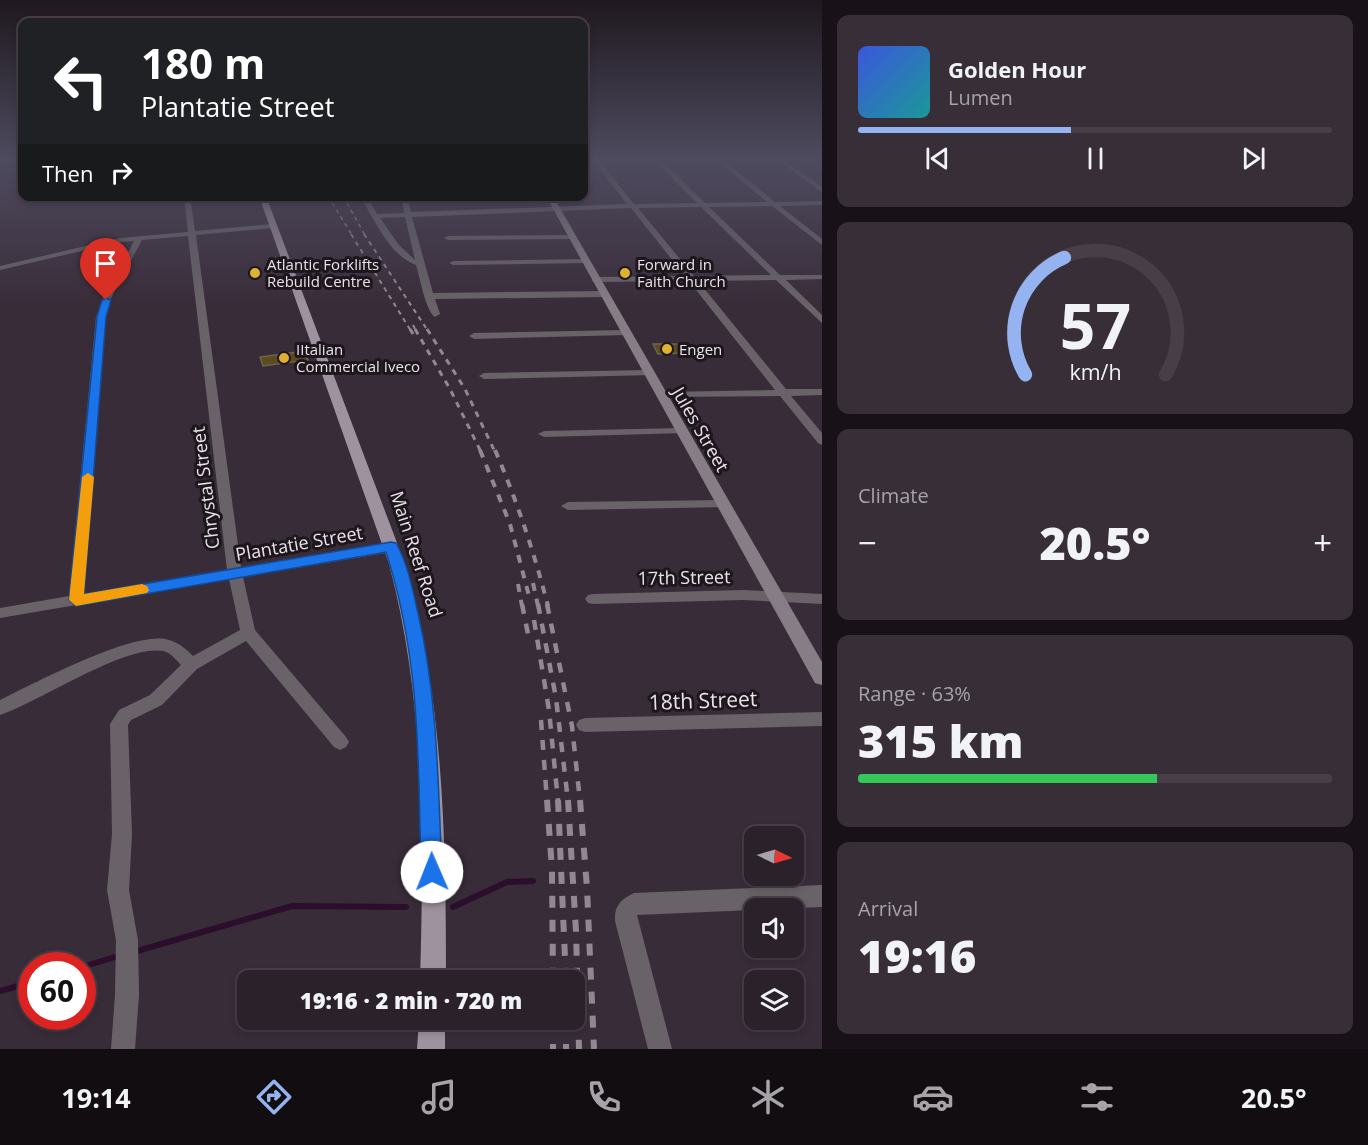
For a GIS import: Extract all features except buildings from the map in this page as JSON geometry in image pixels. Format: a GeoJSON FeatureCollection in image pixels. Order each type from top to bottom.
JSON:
{"type":"FeatureCollection","features":[{"type":"Feature","properties":{"kind":"main road","name":"Main Reef Road"},"geometry":{"type":"LineString","coordinates":[[266,208],[391,547],[414,625],[426,706],[431,807],[433,970]]}},
{"type":"Feature","properties":{"kind":"main road","name":"Jules Street"},"geometry":{"type":"LineString","coordinates":[[556,209],[822,678]]}},
{"type":"Feature","properties":{"kind":"main road"},"geometry":{"type":"LineString","coordinates":[[431,1049],[432,1030]]}},
{"type":"Feature","properties":{"kind":"street","name":"Chrystal Street"},"geometry":{"type":"LineString","coordinates":[[189,208],[235,574],[248,632],[340,742]]}},
{"type":"Feature","properties":{"kind":"street"},"geometry":{"type":"LineString","coordinates":[[371,208],[408,260],[420,264]]}},
{"type":"Feature","properties":{"kind":"street"},"geometry":{"type":"LineString","coordinates":[[408,208],[428,296],[435,314]]}},
{"type":"Feature","properties":{"kind":"street"},"geometry":{"type":"LineString","coordinates":[[376,216],[583,208]]}},
{"type":"Feature","properties":{"kind":"street"},"geometry":{"type":"LineString","coordinates":[[634,208],[822,441]]}},
{"type":"Feature","properties":{"kind":"street"},"geometry":{"type":"LineString","coordinates":[[706,208],[822,320]]}},
{"type":"Feature","properties":{"kind":"street"},"geometry":{"type":"LineString","coordinates":[[779,208],[822,243]]}},
{"type":"Feature","properties":{"kind":"street"},"geometry":{"type":"LineString","coordinates":[[0,268],[75,249],[139,238],[273,226]]}},
{"type":"Feature","properties":{"kind":"street"},"geometry":{"type":"LineString","coordinates":[[448,238],[572,237]]}},
{"type":"Feature","properties":{"kind":"street"},"geometry":{"type":"LineString","coordinates":[[76,600],[101,317],[106,300],[139,238]]}},
{"type":"Feature","properties":{"kind":"street"},"geometry":{"type":"LineString","coordinates":[[453,263],[585,261]]}},
{"type":"Feature","properties":{"kind":"street"},"geometry":{"type":"LineString","coordinates":[[596,280],[822,277]]}},
{"type":"Feature","properties":{"kind":"street"},"geometry":{"type":"LineString","coordinates":[[428,296],[603,294]]}},
{"type":"Feature","properties":{"kind":"street"},"geometry":{"type":"LineString","coordinates":[[474,336],[625,333]]}},
{"type":"Feature","properties":{"kind":"street"},"geometry":{"type":"LineString","coordinates":[[484,376],[649,373]]}},
{"type":"Feature","properties":{"kind":"street"},"geometry":{"type":"LineString","coordinates":[[661,395],[822,392]]}},
{"type":"Feature","properties":{"kind":"street"},"geometry":{"type":"LineString","coordinates":[[544,434],[681,431]]}},
{"type":"Feature","properties":{"kind":"street"},"geometry":{"type":"LineString","coordinates":[[568,506],[723,504]]}},
{"type":"Feature","properties":{"kind":"street","name":"Plantatie Street"},"geometry":{"type":"LineString","coordinates":[[0,613],[391,547]]}},
{"type":"Feature","properties":{"kind":"street","name":"17th Street"},"geometry":{"type":"LineString","coordinates":[[592,598],[742,595],[822,599]]}},
{"type":"Feature","properties":{"kind":"street"},"geometry":{"type":"LineString","coordinates":[[123,1049],[127,995],[127,940],[118,890],[122,834],[118,730],[125,715],[156,700],[191,664],[248,632]]}},
{"type":"Feature","properties":{"kind":"street"},"geometry":{"type":"LineString","coordinates":[[0,708],[77,671],[143,647],[166,645],[191,664]]}},
{"type":"Feature","properties":{"kind":"street","name":"18th Street"},"geometry":{"type":"LineString","coordinates":[[585,725],[822,719]]}},
{"type":"Feature","properties":{"kind":"street"},"geometry":{"type":"LineString","coordinates":[[660,1049],[625,912],[628,907],[634,904],[822,896]]}},
{"type":"Feature","properties":{"kind":"waterway"},"geometry":{"type":"LineString","coordinates":[[453,907],[507,882],[533,881]]}},
{"type":"Feature","properties":{"kind":"waterway"},"geometry":{"type":"LineString","coordinates":[[134,952],[292,906],[406,907]]}},
{"type":"Feature","properties":{"kind":"waterway"},"geometry":{"type":"LineString","coordinates":[[96,963],[115,957]]}},
{"type":"Feature","properties":{"kind":"waterway"},"geometry":{"type":"LineString","coordinates":[[0,991],[18,986]]}},
{"type":"Feature","properties":{"kind":"railway"},"geometry":{"type":"LineString","coordinates":[[335,208],[352,235]]}},
{"type":"Feature","properties":{"kind":"railway"},"geometry":{"type":"LineString","coordinates":[[350,208],[365,235]]}},
{"type":"Feature","properties":{"kind":"railway"},"geometry":{"type":"LineString","coordinates":[[351,234],[411,331]]}},
{"type":"Feature","properties":{"kind":"railway"},"geometry":{"type":"LineString","coordinates":[[364,234],[428,331]]}},
{"type":"Feature","properties":{"kind":"railway"},"geometry":{"type":"LineString","coordinates":[[413,325],[415,329]]}},
{"type":"Feature","properties":{"kind":"railway"},"geometry":{"type":"LineString","coordinates":[[410,329],[413,334]]}},
{"type":"Feature","properties":{"kind":"railway"},"geometry":{"type":"LineString","coordinates":[[415,329],[450,389],[481,452]]}},
{"type":"Feature","properties":{"kind":"railway"},"geometry":{"type":"LineString","coordinates":[[427,329],[465,389],[495,452]]}},
{"type":"Feature","properties":{"kind":"railway"},"geometry":{"type":"LineString","coordinates":[[480,450],[510,524],[529,596]]}},
{"type":"Feature","properties":{"kind":"railway"},"geometry":{"type":"LineString","coordinates":[[495,450],[511,488],[548,606]]}},
{"type":"Feature","properties":{"kind":"railway"},"geometry":{"type":"LineString","coordinates":[[533,583],[538,606]]}},
{"type":"Feature","properties":{"kind":"railway"},"geometry":{"type":"LineString","coordinates":[[518,584],[522,606]]}},
{"type":"Feature","properties":{"kind":"railway"},"geometry":{"type":"LineString","coordinates":[[522,604],[528,634]]}},
{"type":"Feature","properties":{"kind":"railway"},"geometry":{"type":"LineString","coordinates":[[538,604],[556,698],[568,801]]}},
{"type":"Feature","properties":{"kind":"railway"},"geometry":{"type":"LineString","coordinates":[[547,604],[572,726],[580,801]]}},
{"type":"Feature","properties":{"kind":"railway"},"geometry":{"type":"LineString","coordinates":[[534,620],[549,710],[558,801]]}},
{"type":"Feature","properties":{"kind":"railway"},"geometry":{"type":"LineString","coordinates":[[541,720],[547,801]]}},
{"type":"Feature","properties":{"kind":"railway"},"geometry":{"type":"LineString","coordinates":[[547,800],[552,869],[553,970]]}},
{"type":"Feature","properties":{"kind":"railway"},"geometry":{"type":"LineString","coordinates":[[558,800],[566,970]]}},
{"type":"Feature","properties":{"kind":"railway"},"geometry":{"type":"LineString","coordinates":[[568,800],[576,931],[579,1049]]}},
{"type":"Feature","properties":{"kind":"railway"},"geometry":{"type":"LineString","coordinates":[[580,800],[587,888],[594,1049]]}},
{"type":"Feature","properties":{"kind":"railway"},"geometry":{"type":"LineString","coordinates":[[553,1030],[553,1049]]}},
{"type":"Feature","properties":{"kind":"railway"},"geometry":{"type":"LineString","coordinates":[[566,1030],[566,1049]]}},
{"type":"Feature","properties":{"kind":"slow traffic"},"geometry":{"type":"LineString","coordinates":[[88,477],[76,600],[142,590]]}},
{"type":"Feature","properties":{"kind":"place","name":"Atlantic Forklifts Rebuild Centre"},"geometry":{"type":"Point","coordinates":[255,273]}},
{"type":"Feature","properties":{"kind":"place","name":"Forward in Faith Church"},"geometry":{"type":"Point","coordinates":[625,273]}},
{"type":"Feature","properties":{"kind":"place","name":"Engen"},"geometry":{"type":"Point","coordinates":[667,349]}},
{"type":"Feature","properties":{"kind":"place","name":"IItalian Commercial Iveco"},"geometry":{"type":"Point","coordinates":[284,358]}},
{"type":"Feature","properties":{"kind":"route"},"geometry":{"type":"LineString","coordinates":[[106,300],[101,317],[76,600],[391,547],[404,585],[421,662],[426,706],[432,872]]}}]}
